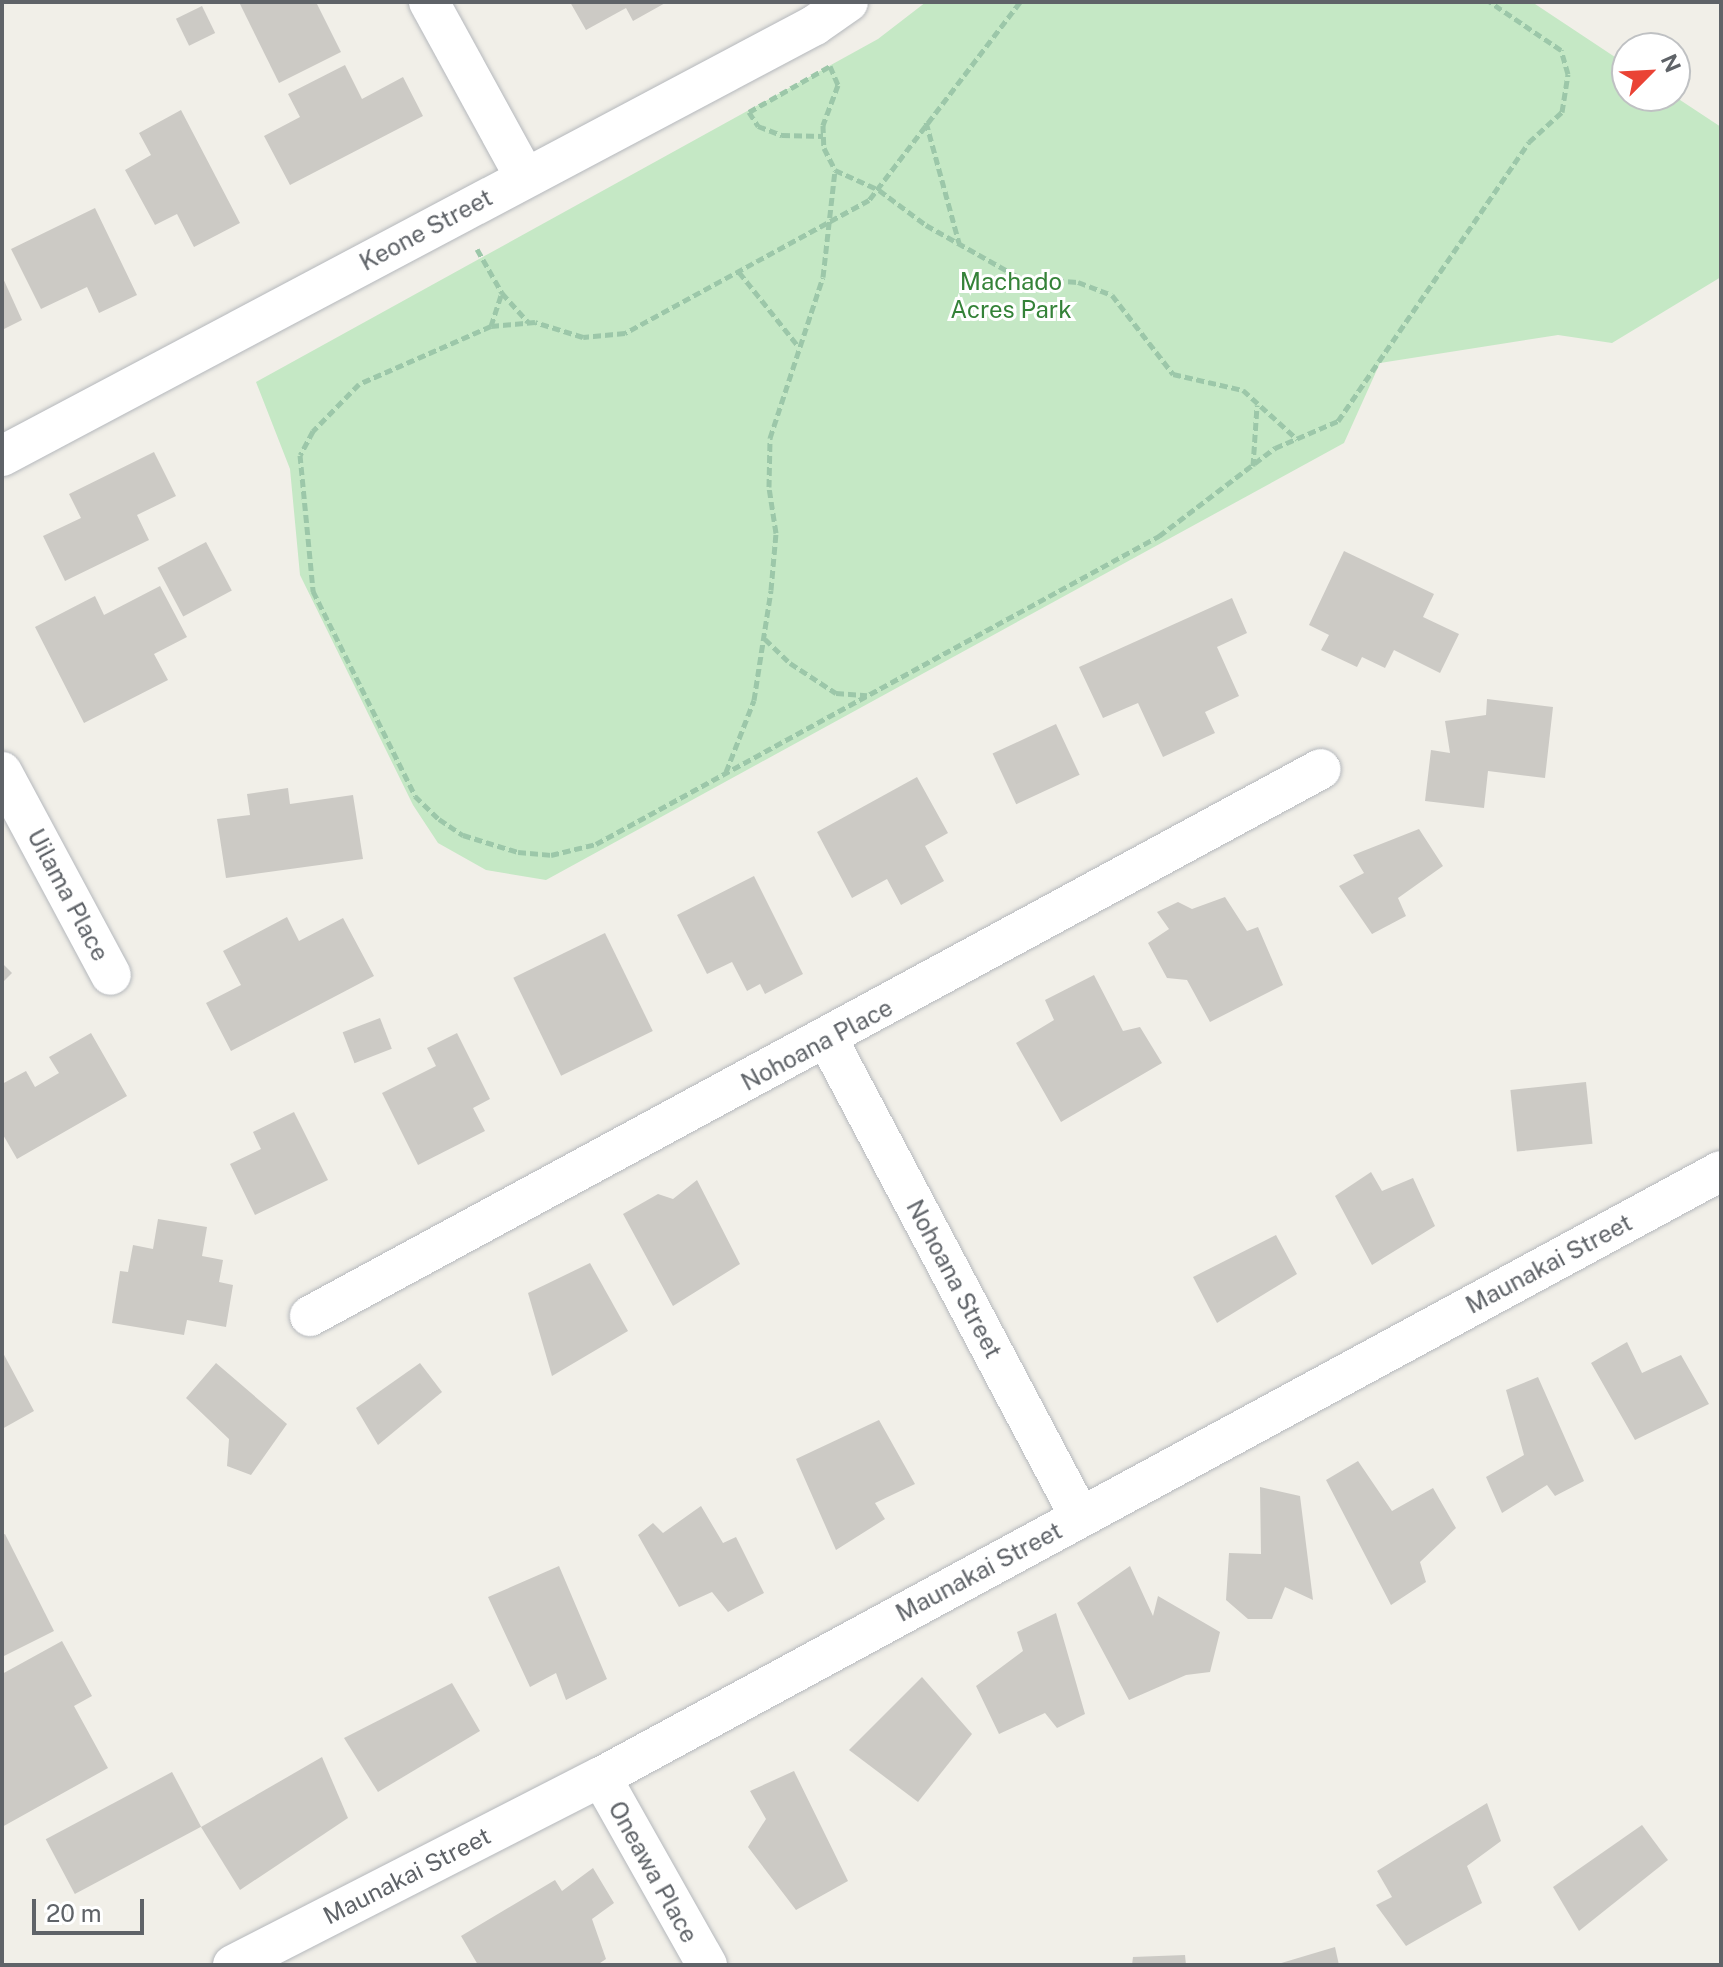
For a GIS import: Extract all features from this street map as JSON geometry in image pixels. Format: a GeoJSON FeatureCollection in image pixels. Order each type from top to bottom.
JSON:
{"type":"FeatureCollection","features":[{"type":"Feature","properties":{"kind":"street"},"geometry":{"type":"LineString","coordinates":[[429,2],[525,177]]}},
{"type":"Feature","properties":{"kind":"street","name":"Keone Street"},"geometry":{"type":"LineString","coordinates":[[2,456],[815,25],[848,2]]}},
{"type":"Feature","properties":{"kind":"street","name":"Nohoana Place"},"geometry":{"type":"LineString","coordinates":[[310,1316],[828,1040],[1321,769]]}},
{"type":"Feature","properties":{"kind":"street","name":"Uilama Place"},"geometry":{"type":"LineString","coordinates":[[2,772],[111,975]]}},
{"type":"Feature","properties":{"kind":"street","name":"Nohoana Street"},"geometry":{"type":"LineString","coordinates":[[828,1040],[1080,1517]]}},
{"type":"Feature","properties":{"kind":"street","name":"Maunakai Street"},"geometry":{"type":"LineString","coordinates":[[233,1965],[601,1777],[1721,1171]]}},
{"type":"Feature","properties":{"kind":"street","name":"Oneawa Place"},"geometry":{"type":"LineString","coordinates":[[601,1777],[707,1965]]}},
{"type":"Feature","properties":{"kind":"path"},"geometry":{"type":"LineString","coordinates":[[1020,2],[926,122],[879,190],[831,222],[625,333],[583,337],[529,322],[491,326],[359,384],[313,431],[300,455],[313,591],[415,796],[463,835],[518,852],[551,855],[596,844],[1159,536],[1253,466],[1297,439],[1338,421],[1529,142],[1562,112],[1568,74],[1561,50],[1490,2]]}},
{"type":"Feature","properties":{"kind":"path"},"geometry":{"type":"LineString","coordinates":[[725,773],[754,700],[765,639],[776,533],[769,487],[770,438],[823,277],[835,170],[823,136],[838,85],[830,66],[749,112],[758,126],[782,135],[823,136]]}},
{"type":"Feature","properties":{"kind":"path"},"geometry":{"type":"LineString","coordinates":[[926,122],[959,244]]}},
{"type":"Feature","properties":{"kind":"path"},"geometry":{"type":"LineString","coordinates":[[835,170],[879,190],[959,244],[1020,278],[1078,282],[1112,295],[1173,374],[1243,390],[1297,439]]}},
{"type":"Feature","properties":{"kind":"path"},"geometry":{"type":"LineString","coordinates":[[482,259],[502,293],[529,322]]}},
{"type":"Feature","properties":{"kind":"path"},"geometry":{"type":"LineString","coordinates":[[739,272],[799,346]]}},
{"type":"Feature","properties":{"kind":"path"},"geometry":{"type":"LineString","coordinates":[[491,326],[502,293]]}},
{"type":"Feature","properties":{"kind":"path"},"geometry":{"type":"LineString","coordinates":[[1253,466],[1257,404]]}},
{"type":"Feature","properties":{"kind":"path"},"geometry":{"type":"LineString","coordinates":[[765,639],[790,663],[836,693],[868,695]]}},
{"type":"Feature","properties":{"kind":"green space","name":"Machado Acres Park"},"geometry":{"type":"Polygon","coordinates":[[[926,2],[1532,2],[1611,54],[1611,112],[1691,112],[1691,107],[1721,127],[1721,277],[1612,343],[1558,335],[1380,363],[1344,443],[546,880],[486,870],[438,843],[413,805],[300,575],[290,469],[256,382],[878,39],[926,2]]]}},
{"type":"Feature","properties":{"kind":"building"},"geometry":{"type":"Polygon","coordinates":[[[239,2],[316,2],[341,52],[279,83],[239,2]]]}},
{"type":"Feature","properties":{"kind":"building"},"geometry":{"type":"Polygon","coordinates":[[[570,2],[667,2],[633,21],[626,8],[586,30],[570,2]]]}},
{"type":"Feature","properties":{"kind":"building"},"geometry":{"type":"Polygon","coordinates":[[[202,6],[215,33],[189,46],[176,19],[202,6]]]}},
{"type":"Feature","properties":{"kind":"building"},"geometry":{"type":"Polygon","coordinates":[[[345,65],[362,99],[403,77],[423,116],[290,185],[264,136],[300,117],[288,94],[345,65]]]}},
{"type":"Feature","properties":{"kind":"building"},"geometry":{"type":"Polygon","coordinates":[[[181,110],[240,223],[194,247],[177,214],[155,225],[125,170],[151,155],[139,133],[181,110]]]}},
{"type":"Feature","properties":{"kind":"building"},"geometry":{"type":"Polygon","coordinates":[[[95,208],[137,295],[99,313],[87,287],[41,309],[11,249],[95,208]]]}},
{"type":"Feature","properties":{"kind":"building"},"geometry":{"type":"Polygon","coordinates":[[[2,276],[22,320],[2,330],[2,276]]]}},
{"type":"Feature","properties":{"kind":"building"},"geometry":{"type":"Polygon","coordinates":[[[154,452],[176,496],[137,515],[149,540],[65,581],[43,536],[81,518],[69,494],[154,452]]]}},
{"type":"Feature","properties":{"kind":"building"},"geometry":{"type":"Polygon","coordinates":[[[206,542],[232,591],[183,616],[157,568],[206,542]]]}},
{"type":"Feature","properties":{"kind":"building"},"geometry":{"type":"Polygon","coordinates":[[[1344,551],[1434,594],[1423,617],[1459,634],[1440,673],[1394,650],[1385,668],[1362,657],[1357,667],[1321,650],[1329,635],[1309,625],[1344,551]]]}},
{"type":"Feature","properties":{"kind":"building"},"geometry":{"type":"Polygon","coordinates":[[[160,586],[187,637],[154,654],[168,680],[84,723],[35,627],[95,596],[104,615],[160,586]]]}},
{"type":"Feature","properties":{"kind":"building"},"geometry":{"type":"Polygon","coordinates":[[[1232,598],[1247,633],[1217,647],[1239,696],[1205,712],[1215,733],[1163,757],[1138,703],[1103,718],[1079,667],[1232,598]]]}},
{"type":"Feature","properties":{"kind":"building"},"geometry":{"type":"Polygon","coordinates":[[[1487,699],[1553,707],[1545,778],[1488,771],[1484,808],[1425,801],[1431,750],[1450,753],[1445,721],[1486,715],[1487,699]]]}},
{"type":"Feature","properties":{"kind":"building"},"geometry":{"type":"Polygon","coordinates":[[[1056,724],[1080,775],[1016,804],[993,754],[1056,724]]]}},
{"type":"Feature","properties":{"kind":"building"},"geometry":{"type":"Polygon","coordinates":[[[917,777],[948,833],[925,846],[944,881],[901,905],[887,879],[852,898],[817,832],[917,777]]]}},
{"type":"Feature","properties":{"kind":"building"},"geometry":{"type":"Polygon","coordinates":[[[288,788],[290,804],[353,795],[363,859],[226,878],[217,819],[250,815],[247,794],[288,788]]]}},
{"type":"Feature","properties":{"kind":"building"},"geometry":{"type":"Polygon","coordinates":[[[1419,829],[1443,866],[1398,898],[1406,916],[1372,934],[1339,886],[1364,873],[1353,855],[1419,829]]]}},
{"type":"Feature","properties":{"kind":"building"},"geometry":{"type":"Polygon","coordinates":[[[754,876],[803,974],[765,994],[760,984],[747,991],[732,962],[707,974],[677,915],[754,876]]]}},
{"type":"Feature","properties":{"kind":"building"},"geometry":{"type":"Polygon","coordinates":[[[1225,897],[1247,931],[1258,927],[1283,985],[1210,1022],[1187,980],[1167,978],[1148,943],[1169,929],[1157,912],[1178,902],[1192,909],[1225,897]]]}},
{"type":"Feature","properties":{"kind":"building"},"geometry":{"type":"Polygon","coordinates":[[[287,917],[299,941],[343,918],[374,976],[231,1051],[206,1003],[241,985],[223,951],[287,917]]]}},
{"type":"Feature","properties":{"kind":"building"},"geometry":{"type":"Polygon","coordinates":[[[605,933],[653,1031],[561,1076],[513,978],[605,933]]]}},
{"type":"Feature","properties":{"kind":"building"},"geometry":{"type":"Polygon","coordinates":[[[2,963],[12,973],[2,983],[2,963]]]}},
{"type":"Feature","properties":{"kind":"building"},"geometry":{"type":"Polygon","coordinates":[[[1094,975],[1123,1031],[1140,1027],[1162,1063],[1061,1122],[1016,1043],[1054,1020],[1045,1000],[1094,975]]]}},
{"type":"Feature","properties":{"kind":"building"},"geometry":{"type":"Polygon","coordinates":[[[380,1018],[392,1049],[354,1063],[343,1032],[380,1018]]]}},
{"type":"Feature","properties":{"kind":"building"},"geometry":{"type":"Polygon","coordinates":[[[91,1033],[127,1096],[17,1159],[2,1133],[2,1084],[26,1071],[35,1087],[59,1073],[49,1057],[91,1033]]]}},
{"type":"Feature","properties":{"kind":"building"},"geometry":{"type":"Polygon","coordinates":[[[457,1033],[490,1099],[473,1108],[485,1131],[418,1165],[382,1093],[436,1066],[427,1048],[457,1033]]]}},
{"type":"Feature","properties":{"kind":"building"},"geometry":{"type":"Polygon","coordinates":[[[1586,1082],[1592,1144],[1517,1152],[1510,1090],[1586,1082]]]}},
{"type":"Feature","properties":{"kind":"building"},"geometry":{"type":"Polygon","coordinates":[[[294,1112],[328,1180],[255,1215],[230,1164],[261,1149],[253,1132],[294,1112]]]}},
{"type":"Feature","properties":{"kind":"building"},"geometry":{"type":"Polygon","coordinates":[[[1371,1172],[1382,1191],[1413,1178],[1435,1226],[1372,1265],[1335,1196],[1371,1172]]]}},
{"type":"Feature","properties":{"kind":"building"},"geometry":{"type":"Polygon","coordinates":[[[697,1180],[740,1264],[673,1306],[623,1214],[658,1194],[673,1199],[697,1180]]]}},
{"type":"Feature","properties":{"kind":"building"},"geometry":{"type":"Polygon","coordinates":[[[158,1219],[207,1227],[202,1256],[223,1260],[219,1282],[233,1285],[226,1327],[187,1320],[184,1335],[112,1323],[120,1271],[128,1272],[133,1245],[153,1249],[158,1219]]]}},
{"type":"Feature","properties":{"kind":"building"},"geometry":{"type":"Polygon","coordinates":[[[1276,1235],[1297,1274],[1217,1323],[1193,1277],[1276,1235]]]}},
{"type":"Feature","properties":{"kind":"building"},"geometry":{"type":"Polygon","coordinates":[[[590,1263],[628,1331],[552,1376],[528,1293],[590,1263]]]}},
{"type":"Feature","properties":{"kind":"building"},"geometry":{"type":"Polygon","coordinates":[[[1627,1342],[1642,1373],[1681,1355],[1709,1404],[1635,1440],[1591,1363],[1627,1342]]]}},
{"type":"Feature","properties":{"kind":"building"},"geometry":{"type":"Polygon","coordinates":[[[2,1351],[34,1411],[2,1429],[2,1351]]]}},
{"type":"Feature","properties":{"kind":"building"},"geometry":{"type":"Polygon","coordinates":[[[216,1363],[287,1424],[251,1475],[227,1466],[229,1439],[186,1398],[216,1363]]]}},
{"type":"Feature","properties":{"kind":"building"},"geometry":{"type":"Polygon","coordinates":[[[420,1363],[442,1392],[378,1445],[356,1408],[420,1363]]]}},
{"type":"Feature","properties":{"kind":"building"},"geometry":{"type":"Polygon","coordinates":[[[1538,1377],[1584,1481],[1555,1496],[1547,1485],[1502,1513],[1486,1477],[1524,1455],[1506,1390],[1538,1377]]]}},
{"type":"Feature","properties":{"kind":"building"},"geometry":{"type":"Polygon","coordinates":[[[879,1420],[915,1484],[875,1503],[885,1519],[836,1550],[796,1459],[879,1420]]]}},
{"type":"Feature","properties":{"kind":"building"},"geometry":{"type":"Polygon","coordinates":[[[1358,1461],[1392,1511],[1433,1488],[1456,1528],[1420,1562],[1426,1582],[1391,1605],[1326,1480],[1358,1461]]]}},
{"type":"Feature","properties":{"kind":"building"},"geometry":{"type":"Polygon","coordinates":[[[1260,1487],[1300,1496],[1313,1600],[1285,1587],[1272,1619],[1248,1619],[1226,1600],[1229,1553],[1261,1554],[1260,1487]]]}},
{"type":"Feature","properties":{"kind":"building"},"geometry":{"type":"Polygon","coordinates":[[[701,1506],[723,1543],[736,1537],[764,1593],[728,1612],[712,1592],[679,1607],[638,1535],[653,1523],[663,1533],[701,1506]]]}},
{"type":"Feature","properties":{"kind":"building"},"geometry":{"type":"Polygon","coordinates":[[[5,1534],[54,1631],[2,1657],[2,1535],[5,1534]]]}},
{"type":"Feature","properties":{"kind":"building"},"geometry":{"type":"Polygon","coordinates":[[[559,1566],[607,1679],[566,1700],[556,1673],[530,1687],[488,1597],[559,1566]]]}},
{"type":"Feature","properties":{"kind":"building"},"geometry":{"type":"Polygon","coordinates":[[[1130,1566],[1153,1616],[1158,1596],[1220,1632],[1210,1672],[1186,1675],[1129,1700],[1077,1603],[1130,1566]]]}},
{"type":"Feature","properties":{"kind":"building"},"geometry":{"type":"Polygon","coordinates":[[[1056,1613],[1085,1714],[1057,1728],[1045,1713],[999,1734],[976,1686],[1023,1651],[1017,1632],[1056,1613]]]}},
{"type":"Feature","properties":{"kind":"building"},"geometry":{"type":"Polygon","coordinates":[[[62,1641],[92,1696],[74,1706],[108,1768],[2,1827],[2,1674],[62,1641]]]}},
{"type":"Feature","properties":{"kind":"building"},"geometry":{"type":"Polygon","coordinates":[[[922,1677],[972,1734],[918,1802],[849,1750],[922,1677]]]}},
{"type":"Feature","properties":{"kind":"building"},"geometry":{"type":"Polygon","coordinates":[[[452,1683],[480,1731],[378,1792],[344,1738],[452,1683]]]}},
{"type":"Feature","properties":{"kind":"building"},"geometry":{"type":"Polygon","coordinates":[[[322,1757],[348,1818],[240,1890],[201,1827],[322,1757]]]}},
{"type":"Feature","properties":{"kind":"building"},"geometry":{"type":"Polygon","coordinates":[[[794,1771],[848,1881],[796,1910],[748,1847],[766,1819],[750,1791],[794,1771]]]}},
{"type":"Feature","properties":{"kind":"building"},"geometry":{"type":"Polygon","coordinates":[[[172,1772],[201,1827],[75,1894],[46,1839],[172,1772]]]}},
{"type":"Feature","properties":{"kind":"building"},"geometry":{"type":"Polygon","coordinates":[[[1487,1803],[1501,1841],[1467,1866],[1482,1903],[1406,1946],[1376,1905],[1392,1897],[1377,1871],[1487,1803]]]}},
{"type":"Feature","properties":{"kind":"building"},"geometry":{"type":"Polygon","coordinates":[[[1642,1825],[1668,1860],[1579,1931],[1553,1887],[1642,1825]]]}},
{"type":"Feature","properties":{"kind":"building"},"geometry":{"type":"Polygon","coordinates":[[[593,1868],[614,1903],[592,1919],[606,1959],[597,1965],[478,1965],[461,1936],[555,1880],[562,1891],[593,1868]]]}},
{"type":"Feature","properties":{"kind":"building"},"geometry":{"type":"Polygon","coordinates":[[[1335,1947],[1339,1965],[1278,1965],[1278,1964],[1335,1947]]]}},
{"type":"Feature","properties":{"kind":"building"},"geometry":{"type":"Polygon","coordinates":[[[1185,1955],[1186,1965],[1132,1965],[1133,1957],[1185,1955]]]}}]}
